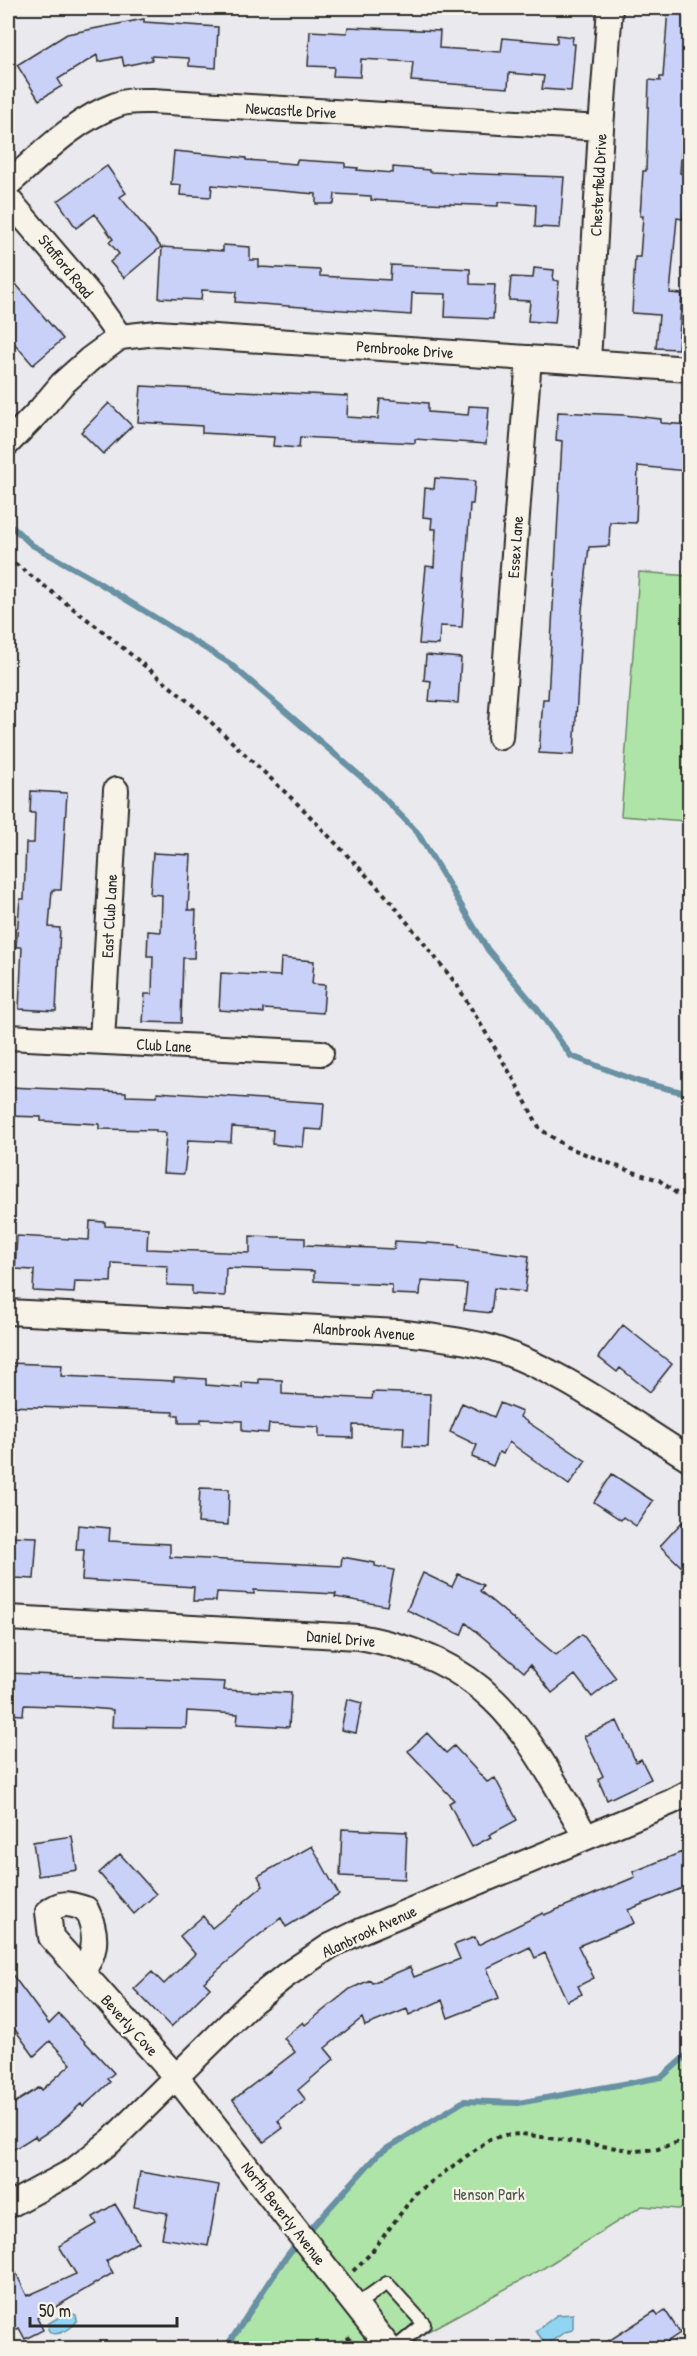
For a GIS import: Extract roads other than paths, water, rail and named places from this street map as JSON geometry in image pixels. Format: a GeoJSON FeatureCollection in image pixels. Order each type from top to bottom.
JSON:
{"type":"FeatureCollection","features":[{"type":"Feature","properties":{"kind":"street","name":"Chesterfield Drive"},"geometry":{"type":"LineString","coordinates":[[588,362],[610,8]]}},
{"type":"Feature","properties":{"kind":"street","name":"Newcastle Drive"},"geometry":{"type":"LineString","coordinates":[[8,184],[66,134],[90,117],[117,104],[129,102],[152,101],[601,128]]}},
{"type":"Feature","properties":{"kind":"street","name":"Stafford Road"},"geometry":{"type":"LineString","coordinates":[[8,199],[90,295],[120,337]]}},
{"type":"Feature","properties":{"kind":"street","name":"Pembrooke Drive"},"geometry":{"type":"LineString","coordinates":[[120,337],[157,333],[690,369]]}},
{"type":"Feature","properties":{"kind":"street"},"geometry":{"type":"LineString","coordinates":[[8,443],[62,384],[120,337]]}},
{"type":"Feature","properties":{"kind":"street","name":"Essex Lane"},"geometry":{"type":"LineString","coordinates":[[500,737],[529,358]]}},
{"type":"Feature","properties":{"kind":"street","name":"East Club Lane"},"geometry":{"type":"LineString","coordinates":[[102,1041],[116,790]]}},
{"type":"Feature","properties":{"kind":"street","name":"Club Lane"},"geometry":{"type":"LineString","coordinates":[[8,1037],[321,1053]]}},
{"type":"Feature","properties":{"kind":"street","name":"Alanbrook Avenue"},"geometry":{"type":"LineString","coordinates":[[8,1312],[398,1332],[444,1337],[490,1348],[529,1363],[567,1382],[690,1459]]}},
{"type":"Feature","properties":{"kind":"street","name":"Daniel Drive"},"geometry":{"type":"LineString","coordinates":[[8,1618],[359,1637],[407,1648],[467,1677],[513,1718],[540,1756],[586,1837]]}},
{"type":"Feature","properties":{"kind":"street","name":"Alanbrook Avenue"},"geometry":{"type":"LineString","coordinates":[[8,2206],[73,2171],[111,2141],[250,2004],[285,1976],[330,1946],[690,1792]]}},
{"type":"Feature","properties":{"kind":"street","name":"Beverly Cove"},"geometry":{"type":"LineString","coordinates":[[82,1971],[177,2078]]}},
{"type":"Feature","properties":{"kind":"street","name":"North Beverly Avenue"},"geometry":{"type":"LineString","coordinates":[[177,2078],[390,2349]]}},
{"type":"Feature","properties":{"kind":"lane"},"geometry":{"type":"LineString","coordinates":[[356,2305],[387,2283],[417,2316],[424,2324],[395,2349]]}},
{"type":"Feature","properties":{"kind":"water"},"geometry":{"type":"Polygon","coordinates":[[[68,2312],[76,2315],[75,2323],[62,2332],[51,2333],[48,2329],[49,2323],[68,2312]]]}},
{"type":"Feature","properties":{"kind":"water"},"geometry":{"type":"Polygon","coordinates":[[[573,2314],[573,2330],[565,2332],[546,2345],[536,2331],[557,2315],[573,2314]]]}},
{"type":"Feature","properties":{"kind":"waterway"},"geometry":{"type":"LineString","coordinates":[[8,523],[32,545],[91,578],[229,663],[374,788],[417,832],[488,950],[535,1006],[571,1056],[640,1082],[690,1094]]}},
{"type":"Feature","properties":{"kind":"waterway"},"geometry":{"type":"LineString","coordinates":[[306,2234],[378,2154],[464,2101],[518,2103],[662,2077],[690,2052]]}},
{"type":"Feature","properties":{"kind":"waterway"},"geometry":{"type":"LineString","coordinates":[[225,2348],[299,2241]]}},
{"type":"Feature","properties":{"kind":"park label","name":"Henson Park"},"geometry":{"type":"Point","coordinates":[489,2194]}}]}
